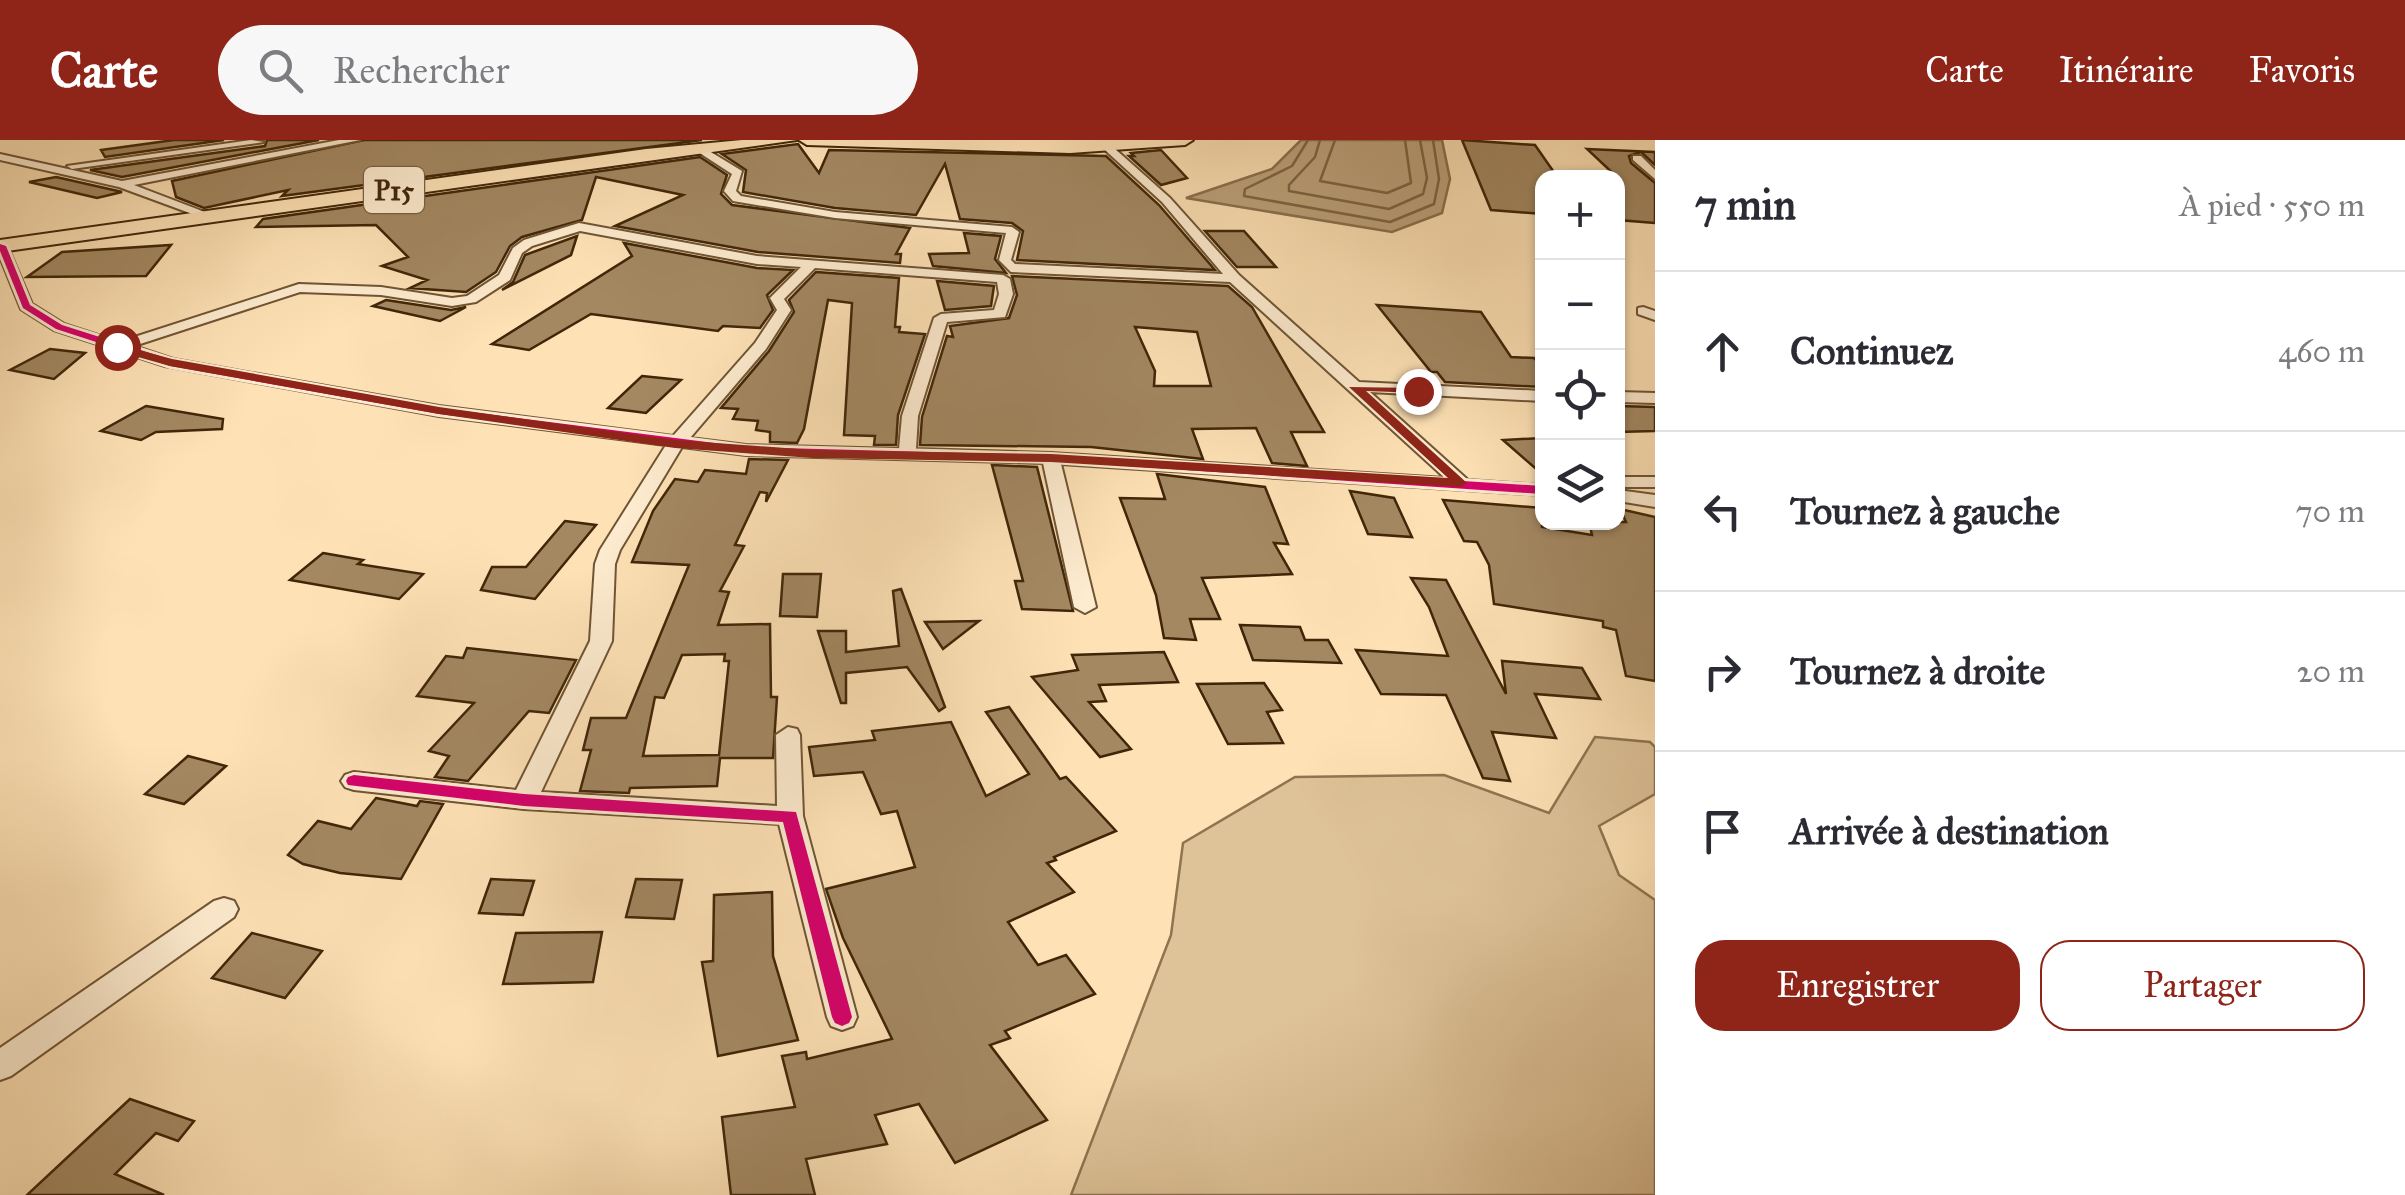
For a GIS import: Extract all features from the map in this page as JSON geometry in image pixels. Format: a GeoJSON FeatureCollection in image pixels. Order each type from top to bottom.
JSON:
{"type":"FeatureCollection","features":[{"type":"Feature","properties":{"kind":"main road","name":"P15"},"geometry":{"type":"LineString","coordinates":[[1,246],[697,148],[789,140]]}},
{"type":"Feature","properties":{"kind":"main road"},"geometry":{"type":"LineString","coordinates":[[807,140],[1104,144],[1185,140]]}},
{"type":"Feature","properties":{"kind":"street"},"geometry":{"type":"LineString","coordinates":[[122,184],[355,140]]}},
{"type":"Feature","properties":{"kind":"street"},"geometry":{"type":"LineString","coordinates":[[59,168],[259,142]]}},
{"type":"Feature","properties":{"kind":"street"},"geometry":{"type":"LineString","coordinates":[[1104,144],[1166,200],[1234,278],[1460,483]]}},
{"type":"Feature","properties":{"kind":"street"},"geometry":{"type":"LineString","coordinates":[[697,148],[738,173],[730,191],[737,199],[835,215],[1008,230],[1013,232],[1005,260],[1011,268],[1234,278]]}},
{"type":"Feature","properties":{"kind":"street"},"geometry":{"type":"LineString","coordinates":[[0,157],[122,184],[206,216]]}},
{"type":"Feature","properties":{"kind":"street"},"geometry":{"type":"LineString","coordinates":[[1637,158],[1655,176]]}},
{"type":"Feature","properties":{"kind":"street"},"geometry":{"type":"LineString","coordinates":[[117,347],[300,288],[462,302],[505,277],[516,252],[528,243],[566,228],[588,227],[737,257],[1004,281],[1004,308],[1000,314],[941,318],[918,383],[907,454]]}},
{"type":"Feature","properties":{"kind":"street"},"geometry":{"type":"LineString","coordinates":[[1,246],[30,311],[59,327],[170,362],[439,410],[675,444],[812,454],[1051,458],[1535,489]]}},
{"type":"Feature","properties":{"kind":"street"},"geometry":{"type":"LineString","coordinates":[[524,800],[601,641],[605,564],[610,550],[675,444],[760,346],[784,310],[776,302],[810,265]]}},
{"type":"Feature","properties":{"kind":"street"},"geometry":{"type":"LineString","coordinates":[[1354,387],[1535,396]]}},
{"type":"Feature","properties":{"kind":"street"},"geometry":{"type":"LineString","coordinates":[[1625,397],[1655,398]]}},
{"type":"Feature","properties":{"kind":"street"},"geometry":{"type":"LineString","coordinates":[[1051,458],[1085,607]]}},
{"type":"Feature","properties":{"kind":"street"},"geometry":{"type":"LineString","coordinates":[[1625,482],[1655,482]]}},
{"type":"Feature","properties":{"kind":"street"},"geometry":{"type":"LineString","coordinates":[[1625,497],[1655,500]]}},
{"type":"Feature","properties":{"kind":"street"},"geometry":{"type":"LineString","coordinates":[[788,734],[790,816],[842,1018]]}},
{"type":"Feature","properties":{"kind":"street"},"geometry":{"type":"LineString","coordinates":[[354,781],[524,800],[790,816]]}},
{"type":"Feature","properties":{"kind":"street"},"geometry":{"type":"LineString","coordinates":[[0,1066],[224,909]]}},
{"type":"Feature","properties":{"kind":"shaded area"},"geometry":{"type":"Polygon","coordinates":[[[1595,737],[1650,742],[1655,747],[1655,794],[1599,826],[1619,875],[1655,900],[1655,1195],[1071,1195],[1171,935],[1183,843],[1295,777],[1444,775],[1549,813],[1595,737]]]}},
{"type":"Feature","properties":{"kind":"water"},"geometry":{"type":"Polygon","coordinates":[[[1301,140],[1442,140],[1450,179],[1442,213],[1392,232],[1186,198],[1272,169],[1301,140]]]}},
{"type":"Feature","properties":{"kind":"building"},"geometry":{"type":"Polygon","coordinates":[[[174,140],[224,140],[105,157],[101,150],[174,140]]]}},
{"type":"Feature","properties":{"kind":"building"},"geometry":{"type":"Polygon","coordinates":[[[267,140],[319,140],[122,177],[90,170],[265,146],[267,140]]]}},
{"type":"Feature","properties":{"kind":"building"},"geometry":{"type":"Polygon","coordinates":[[[364,140],[702,140],[282,196],[288,190],[204,208],[176,197],[172,181],[364,140]]]}},
{"type":"Feature","properties":{"kind":"building"},"geometry":{"type":"Polygon","coordinates":[[[1462,140],[1535,145],[1552,170],[1535,170],[1535,213],[1491,210],[1462,140]]]}},
{"type":"Feature","properties":{"kind":"building"},"geometry":{"type":"Polygon","coordinates":[[[798,144],[819,173],[829,150],[1106,156],[1159,205],[1215,270],[1017,260],[1023,231],[1012,223],[960,219],[945,164],[916,215],[835,208],[743,192],[746,170],[722,154],[798,144]]]}},
{"type":"Feature","properties":{"kind":"building"},"geometry":{"type":"Polygon","coordinates":[[[1587,149],[1655,152],[1655,165],[1641,152],[1629,156],[1631,163],[1655,183],[1655,223],[1625,221],[1625,170],[1609,170],[1587,149]]]}},
{"type":"Feature","properties":{"kind":"building"},"geometry":{"type":"Polygon","coordinates":[[[1161,150],[1187,178],[1161,185],[1129,156],[1161,150]]]}},
{"type":"Feature","properties":{"kind":"building"},"geometry":{"type":"Polygon","coordinates":[[[700,157],[727,175],[721,194],[732,205],[910,228],[896,254],[901,254],[900,263],[758,252],[615,226],[683,195],[596,177],[582,220],[522,237],[510,246],[496,272],[466,292],[410,288],[427,280],[382,266],[408,257],[376,225],[256,227],[263,219],[700,157]]]}},
{"type":"Feature","properties":{"kind":"building"},"geometry":{"type":"Polygon","coordinates":[[[56,177],[122,192],[97,198],[29,182],[56,177]]]}},
{"type":"Feature","properties":{"kind":"building"},"geometry":{"type":"Polygon","coordinates":[[[1205,231],[1244,231],[1276,267],[1237,267],[1205,231]]]}},
{"type":"Feature","properties":{"kind":"building"},"geometry":{"type":"Polygon","coordinates":[[[964,233],[1001,236],[995,259],[1006,273],[933,266],[929,254],[969,253],[964,233]]]}},
{"type":"Feature","properties":{"kind":"building"},"geometry":{"type":"Polygon","coordinates":[[[577,236],[571,255],[502,290],[513,282],[525,255],[577,236]]]}},
{"type":"Feature","properties":{"kind":"building"},"geometry":{"type":"Polygon","coordinates":[[[624,243],[757,268],[793,270],[767,295],[773,310],[760,328],[723,326],[718,331],[591,314],[529,350],[492,344],[632,256],[624,243]]]}},
{"type":"Feature","properties":{"kind":"building"},"geometry":{"type":"Polygon","coordinates":[[[171,245],[146,276],[27,277],[62,252],[171,245]]]}},
{"type":"Feature","properties":{"kind":"building"},"geometry":{"type":"Polygon","coordinates":[[[816,272],[899,278],[895,327],[900,327],[899,332],[925,334],[898,415],[896,445],[874,445],[875,436],[844,435],[852,303],[828,300],[804,429],[797,443],[770,442],[770,432],[756,430],[758,421],[733,419],[738,409],[721,408],[769,351],[794,312],[789,300],[816,272]]]}},
{"type":"Feature","properties":{"kind":"building"},"geometry":{"type":"Polygon","coordinates":[[[1012,276],[1228,286],[1252,307],[1324,432],[1291,432],[1307,466],[1272,463],[1256,428],[1192,429],[1203,459],[1091,447],[920,445],[922,417],[947,336],[953,337],[950,326],[1009,318],[1017,295],[1012,276]],[[1135,327],[1155,371],[1154,386],[1211,386],[1197,332],[1135,327]]]}},
{"type":"Feature","properties":{"kind":"building"},"geometry":{"type":"Polygon","coordinates":[[[937,281],[994,286],[991,306],[945,310],[937,281]]]}},
{"type":"Feature","properties":{"kind":"building"},"geometry":{"type":"Polygon","coordinates":[[[386,300],[451,310],[466,307],[440,321],[373,306],[386,300]]]}},
{"type":"Feature","properties":{"kind":"building"},"geometry":{"type":"Polygon","coordinates":[[[1377,305],[1481,312],[1511,357],[1535,359],[1535,387],[1445,382],[1437,372],[1431,372],[1377,305]]]}},
{"type":"Feature","properties":{"kind":"building"},"geometry":{"type":"Polygon","coordinates":[[[50,349],[85,353],[54,379],[10,370],[50,349]]]}},
{"type":"Feature","properties":{"kind":"building"},"geometry":{"type":"Polygon","coordinates":[[[642,376],[681,380],[646,413],[608,408],[642,376]]]}},
{"type":"Feature","properties":{"kind":"building"},"geometry":{"type":"Polygon","coordinates":[[[146,406],[223,419],[222,429],[156,432],[141,440],[101,431],[146,406]]]}},
{"type":"Feature","properties":{"kind":"building"},"geometry":{"type":"Polygon","coordinates":[[[1625,406],[1655,407],[1655,431],[1625,432],[1625,406]]]}},
{"type":"Feature","properties":{"kind":"building"},"geometry":{"type":"Polygon","coordinates":[[[1535,438],[1535,468],[1503,440],[1535,438]]]}},
{"type":"Feature","properties":{"kind":"building"},"geometry":{"type":"Polygon","coordinates":[[[749,459],[788,460],[766,502],[767,493],[760,492],[735,545],[744,546],[720,591],[729,592],[718,625],[770,624],[771,697],[777,697],[773,758],[720,758],[717,786],[630,788],[629,793],[580,791],[591,750],[583,750],[591,718],[626,718],[689,565],[632,562],[653,511],[675,479],[698,482],[705,470],[746,474],[749,459]],[[725,654],[682,655],[664,698],[655,697],[643,756],[719,755],[729,661],[724,661],[725,654]]]}},
{"type":"Feature","properties":{"kind":"building"},"geometry":{"type":"Polygon","coordinates":[[[992,465],[1037,467],[1073,611],[1022,609],[1015,581],[1023,581],[992,465]]]}},
{"type":"Feature","properties":{"kind":"building"},"geometry":{"type":"Polygon","coordinates":[[[1157,474],[1265,487],[1288,544],[1274,543],[1292,574],[1202,578],[1220,619],[1190,619],[1196,640],[1164,638],[1156,595],[1120,498],[1165,499],[1157,474]]]}},
{"type":"Feature","properties":{"kind":"building"},"geometry":{"type":"Polygon","coordinates":[[[1350,491],[1394,498],[1412,537],[1368,534],[1350,491]]]}},
{"type":"Feature","properties":{"kind":"building"},"geometry":{"type":"Polygon","coordinates":[[[1443,500],[1535,507],[1535,530],[1592,535],[1591,530],[1625,530],[1625,510],[1655,517],[1655,681],[1626,676],[1616,630],[1603,627],[1603,621],[1494,604],[1489,565],[1477,542],[1464,541],[1443,500]]]}},
{"type":"Feature","properties":{"kind":"building"},"geometry":{"type":"Polygon","coordinates":[[[565,521],[596,525],[535,599],[481,590],[492,567],[526,567],[565,521]]]}},
{"type":"Feature","properties":{"kind":"building"},"geometry":{"type":"Polygon","coordinates":[[[323,553],[363,560],[358,564],[423,574],[399,599],[290,580],[323,553]]]}},
{"type":"Feature","properties":{"kind":"building"},"geometry":{"type":"Polygon","coordinates":[[[783,574],[821,574],[817,617],[780,616],[783,574]]]}},
{"type":"Feature","properties":{"kind":"building"},"geometry":{"type":"Polygon","coordinates":[[[1411,578],[1446,580],[1506,694],[1502,661],[1582,668],[1600,699],[1535,694],[1556,738],[1492,732],[1510,781],[1483,778],[1446,695],[1381,694],[1356,650],[1448,656],[1429,607],[1411,578]]]}},
{"type":"Feature","properties":{"kind":"building"},"geometry":{"type":"Polygon","coordinates":[[[901,589],[945,707],[939,711],[907,667],[846,673],[846,703],[841,703],[818,631],[846,631],[846,652],[899,646],[893,591],[901,589]]]}},
{"type":"Feature","properties":{"kind":"building"},"geometry":{"type":"Polygon","coordinates":[[[979,621],[943,649],[925,622],[979,621]]]}},
{"type":"Feature","properties":{"kind":"building"},"geometry":{"type":"Polygon","coordinates":[[[1240,625],[1300,627],[1305,640],[1328,640],[1341,663],[1253,660],[1240,625]]]}},
{"type":"Feature","properties":{"kind":"building"},"geometry":{"type":"Polygon","coordinates":[[[467,648],[576,660],[549,713],[529,711],[468,781],[435,777],[449,756],[429,751],[474,703],[417,696],[446,656],[463,658],[467,648]]]}},
{"type":"Feature","properties":{"kind":"building"},"geometry":{"type":"Polygon","coordinates":[[[1164,652],[1178,682],[1099,685],[1106,701],[1089,702],[1131,749],[1100,757],[1032,677],[1078,670],[1072,655],[1164,652]]]}},
{"type":"Feature","properties":{"kind":"building"},"geometry":{"type":"Polygon","coordinates":[[[1264,683],[1282,710],[1267,712],[1283,743],[1228,744],[1197,684],[1264,683]]]}},
{"type":"Feature","properties":{"kind":"building"},"geometry":{"type":"Polygon","coordinates":[[[1009,707],[1060,779],[1066,777],[1116,831],[1054,857],[1056,860],[1047,863],[1074,892],[1008,922],[1038,965],[1066,955],[1095,994],[1005,1031],[1010,1038],[990,1045],[1047,1120],[955,1163],[919,1104],[875,1115],[887,1144],[806,1159],[815,1195],[731,1195],[722,1117],[795,1107],[782,1056],[806,1052],[807,1059],[892,1039],[843,938],[826,889],[915,867],[897,811],[881,814],[863,772],[814,776],[809,747],[875,740],[872,731],[951,722],[986,796],[1029,774],[986,712],[1009,707]]]}},
{"type":"Feature","properties":{"kind":"building"},"geometry":{"type":"Polygon","coordinates":[[[188,756],[226,766],[184,804],[145,794],[188,756]]]}},
{"type":"Feature","properties":{"kind":"building"},"geometry":{"type":"Polygon","coordinates":[[[376,798],[417,806],[420,801],[443,804],[401,879],[340,873],[303,864],[288,855],[318,821],[351,829],[376,798]]]}},
{"type":"Feature","properties":{"kind":"building"},"geometry":{"type":"Polygon","coordinates":[[[491,879],[534,881],[523,915],[479,913],[491,879]]]}},
{"type":"Feature","properties":{"kind":"building"},"geometry":{"type":"Polygon","coordinates":[[[636,879],[682,880],[674,919],[626,917],[636,879]]]}},
{"type":"Feature","properties":{"kind":"building"},"geometry":{"type":"Polygon","coordinates":[[[772,892],[773,956],[798,1040],[718,1056],[702,962],[713,961],[714,895],[772,892]]]}},
{"type":"Feature","properties":{"kind":"building"},"geometry":{"type":"Polygon","coordinates":[[[602,932],[593,982],[503,984],[516,933],[602,932]]]}},
{"type":"Feature","properties":{"kind":"building"},"geometry":{"type":"Polygon","coordinates":[[[252,933],[322,951],[285,998],[212,978],[252,933]]]}},
{"type":"Feature","properties":{"kind":"building"},"geometry":{"type":"Polygon","coordinates":[[[130,1099],[194,1121],[178,1141],[156,1133],[115,1174],[164,1195],[27,1195],[130,1099]]]}},
{"type":"Feature","properties":{"kind":"cycle path"},"geometry":{"type":"LineString","coordinates":[[2,246],[26,306],[59,327],[170,363],[439,411],[746,450],[1051,458],[1535,490]]}},
{"type":"Feature","properties":{"kind":"cycle path"},"geometry":{"type":"LineString","coordinates":[[354,781],[524,800],[790,816],[842,1017]]}},
{"type":"Feature","properties":{"kind":"route"},"geometry":{"type":"LineString","coordinates":[[117,347],[170,362],[439,410],[675,444],[812,454],[1051,458],[1460,483],[1354,387],[1418,391]]}}]}
